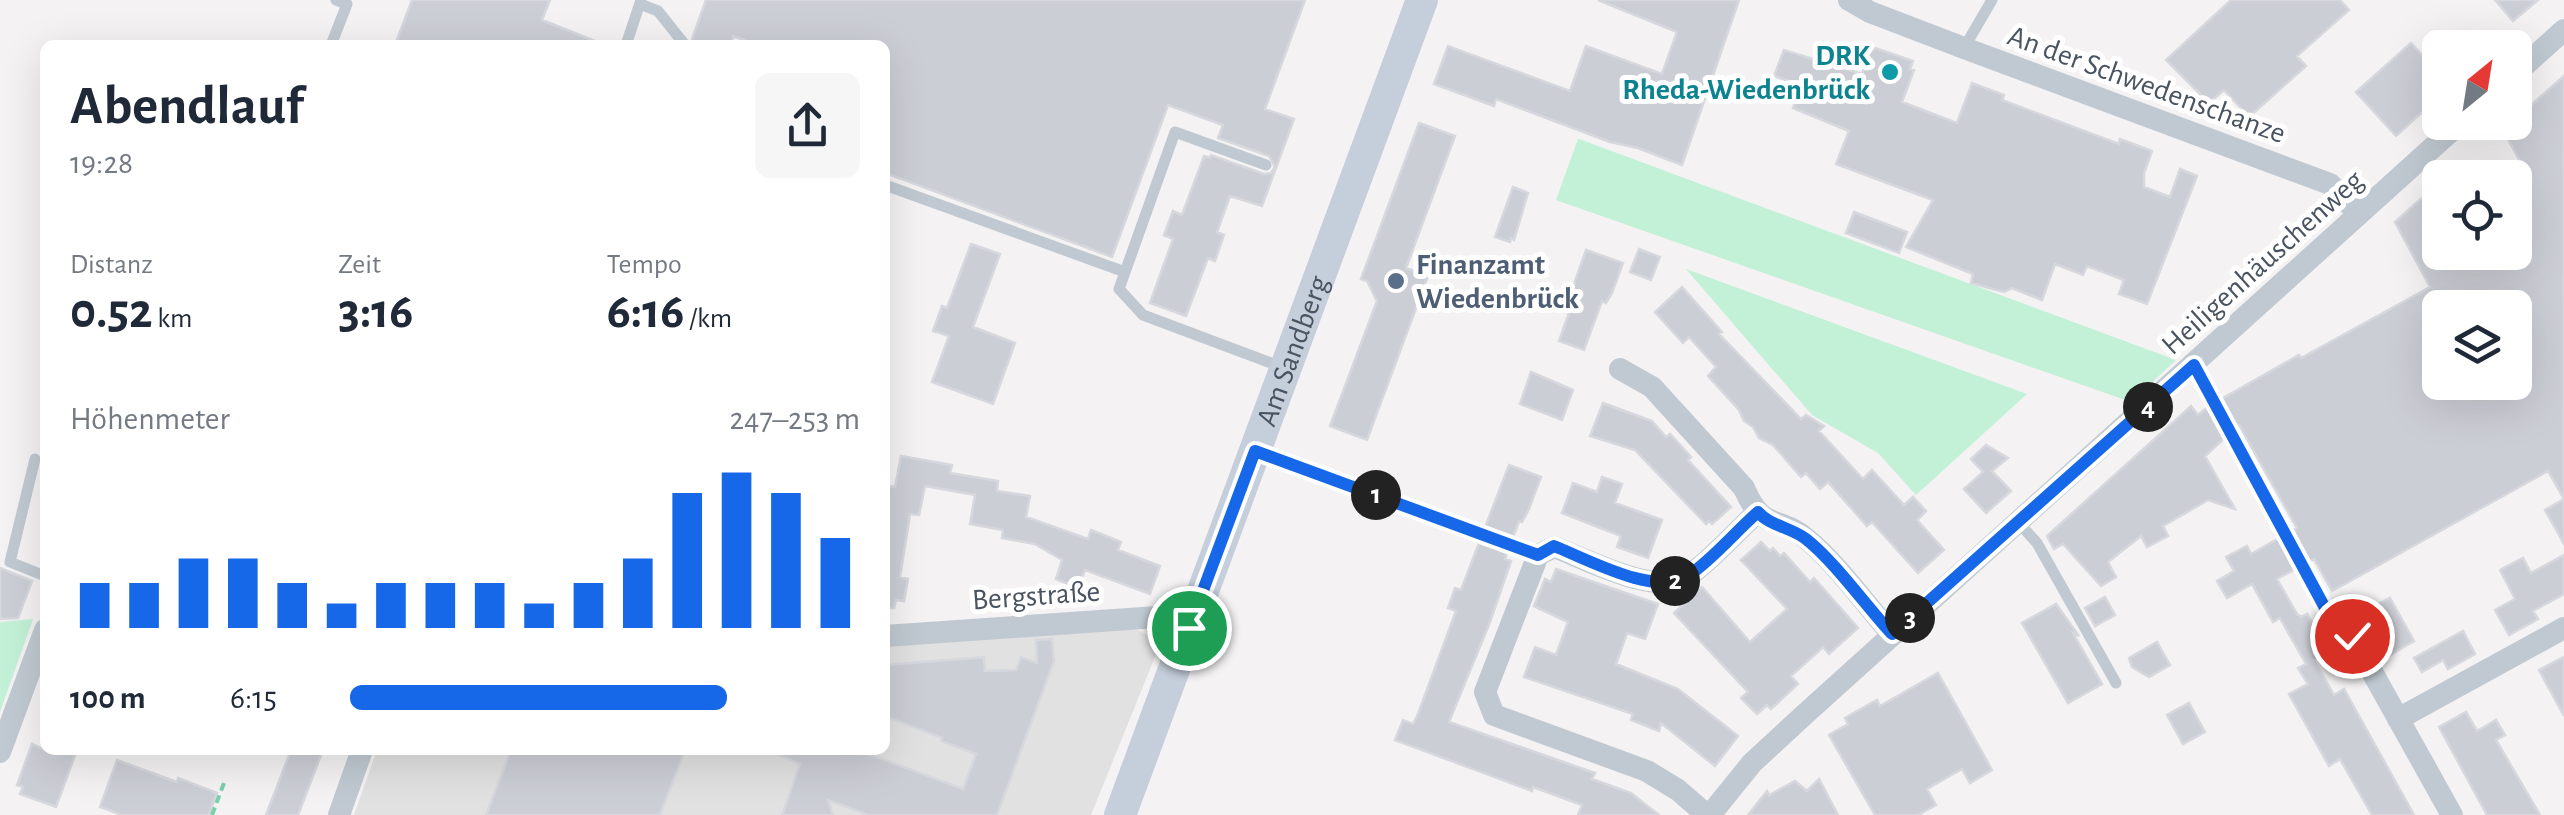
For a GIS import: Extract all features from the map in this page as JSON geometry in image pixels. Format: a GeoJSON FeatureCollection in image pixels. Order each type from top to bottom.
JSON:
{"type":"FeatureCollection","features":[{"type":"Feature","properties":{"kind":"main road","name":"Am Sandberg"},"geometry":{"type":"LineString","coordinates":[[1120,815],[1422,0]]}},
{"type":"Feature","properties":{"kind":"street","name":"An der Schwedenschanze"},"geometry":{"type":"LineString","coordinates":[[1849,0],[1964,48],[2330,184],[2359,214]]}},
{"type":"Feature","properties":{"kind":"street"},"geometry":{"type":"LineString","coordinates":[[2532,59],[2564,30]]}},
{"type":"Feature","properties":{"kind":"street","name":"Heiligenhäuschenweg"},"geometry":{"type":"LineString","coordinates":[[1709,815],[1752,763],[2441,140]]}},
{"type":"Feature","properties":{"kind":"street"},"geometry":{"type":"LineString","coordinates":[[1620,368],[1652,387],[1744,488],[1766,521],[1787,526],[1808,540],[1892,634]]}},
{"type":"Feature","properties":{"kind":"street"},"geometry":{"type":"LineString","coordinates":[[1709,815],[1647,772],[1494,715],[1486,692],[1538,555],[1554,546],[1649,582],[1668,584],[1687,576],[1758,512]]}},
{"type":"Feature","properties":{"kind":"street","name":"Bergstraße"},"geometry":{"type":"LineString","coordinates":[[890,636],[1157,617],[1189,628]]}},
{"type":"Feature","properties":{"kind":"street"},"geometry":{"type":"LineString","coordinates":[[2398,719],[2564,628]]}},
{"type":"Feature","properties":{"kind":"street"},"geometry":{"type":"LineString","coordinates":[[2352,636],[2452,815]]}},
{"type":"Feature","properties":{"kind":"street"},"geometry":{"type":"LineString","coordinates":[[0,752],[40,645]]}},
{"type":"Feature","properties":{"kind":"street"},"geometry":{"type":"LineString","coordinates":[[339,815],[360,755]]}},
{"type":"Feature","properties":{"kind":"lane"},"geometry":{"type":"LineString","coordinates":[[333,40],[347,4],[336,0]]}},
{"type":"Feature","properties":{"kind":"lane"},"geometry":{"type":"LineString","coordinates":[[1964,48],[1992,0]]}},
{"type":"Feature","properties":{"kind":"lane"},"geometry":{"type":"LineString","coordinates":[[628,40],[640,2],[658,11],[682,40]]}},
{"type":"Feature","properties":{"kind":"lane"},"geometry":{"type":"LineString","coordinates":[[1266,165],[1175,132],[1119,289],[1143,315],[1286,369]]}},
{"type":"Feature","properties":{"kind":"lane"},"geometry":{"type":"LineString","coordinates":[[890,187],[1125,272]]}},
{"type":"Feature","properties":{"kind":"lane"},"geometry":{"type":"LineString","coordinates":[[36,460],[10,562],[40,574]]}},
{"type":"Feature","properties":{"kind":"lane"},"geometry":{"type":"LineString","coordinates":[[2018,522],[2038,543],[2116,683]]}},
{"type":"Feature","properties":{"kind":"path"},"geometry":{"type":"LineString","coordinates":[[2194,365],[2338,632],[2352,636]]}},
{"type":"Feature","properties":{"kind":"path"},"geometry":{"type":"LineString","coordinates":[[1255,451],[1538,555]]}},
{"type":"Feature","properties":{"kind":"path"},"geometry":{"type":"LineString","coordinates":[[212,815],[224,782]]}},
{"type":"Feature","properties":{"kind":"shaded area"},"geometry":{"type":"Polygon","coordinates":[[[1128,625],[1161,642],[1091,815],[354,815],[375,755],[890,755],[890,643],[1128,625]]]}},
{"type":"Feature","properties":{"kind":"green space"},"geometry":{"type":"Polygon","coordinates":[[[1578,139],[2176,360],[2131,402],[1556,200],[1578,139]]]}},
{"type":"Feature","properties":{"kind":"green space"},"geometry":{"type":"Polygon","coordinates":[[[1686,269],[2027,394],[1916,495],[1878,453],[1812,415],[1686,269]]]}},
{"type":"Feature","properties":{"kind":"green space"},"geometry":{"type":"Polygon","coordinates":[[[33,619],[0,712],[0,622],[33,619]]]}},
{"type":"Feature","properties":{"kind":"building"},"geometry":{"type":"Polygon","coordinates":[[[412,0],[550,0],[542,20],[592,40],[397,40],[412,0]]]}},
{"type":"Feature","properties":{"kind":"building"},"geometry":{"type":"Polygon","coordinates":[[[706,0],[1305,0],[1265,109],[1294,119],[1262,206],[1230,196],[1217,232],[1224,235],[1215,261],[1208,258],[1186,316],[1150,303],[1173,239],[1164,235],[1173,211],[1182,215],[1204,156],[1264,174],[1275,167],[1269,156],[1218,138],[1223,125],[1168,105],[1112,257],[890,175],[890,40],[744,40],[733,36],[733,40],[692,39],[706,0]]]}},
{"type":"Feature","properties":{"kind":"building"},"geometry":{"type":"Polygon","coordinates":[[[1598,0],[1739,0],[1682,165],[1496,99],[1494,106],[1434,84],[1448,46],[1570,91],[1586,46],[1662,74],[1677,32],[1598,0]]]}},
{"type":"Feature","properties":{"kind":"building"},"geometry":{"type":"Polygon","coordinates":[[[2231,0],[2340,0],[2349,10],[2297,56],[2306,66],[2249,117],[2224,90],[2209,103],[2166,60],[2231,0]]]}},
{"type":"Feature","properties":{"kind":"building"},"geometry":{"type":"Polygon","coordinates":[[[2495,0],[2538,0],[2513,21],[2495,0]]]}},
{"type":"Feature","properties":{"kind":"building"},"geometry":{"type":"Polygon","coordinates":[[[2411,43],[2422,55],[2422,112],[2396,136],[2356,92],[2411,43]]]}},
{"type":"Feature","properties":{"kind":"building"},"geometry":{"type":"Polygon","coordinates":[[[1872,47],[1913,61],[1910,69],[1914,70],[1902,102],[1957,123],[1972,83],[2004,95],[2002,100],[2119,144],[2120,139],[2152,151],[2144,173],[2144,187],[2170,197],[2180,169],[2197,176],[2147,304],[2119,294],[2124,280],[2087,266],[2083,275],[2055,264],[2042,300],[2012,288],[2004,292],[1971,283],[1973,274],[1906,247],[1933,200],[1836,164],[1849,131],[1793,108],[1797,98],[1789,95],[1794,83],[1774,76],[1784,50],[1862,74],[1872,47]]]}},
{"type":"Feature","properties":{"kind":"building"},"geometry":{"type":"Polygon","coordinates":[[[2564,76],[2564,499],[2548,471],[2332,591],[2314,559],[2277,579],[2297,614],[2307,614],[2329,652],[2314,660],[2334,695],[2344,689],[2414,815],[2372,815],[2340,759],[2329,766],[2289,694],[2308,684],[2298,668],[2306,664],[2280,618],[2273,622],[2252,584],[2227,598],[2217,581],[2234,571],[2226,557],[2247,546],[2251,554],[2297,528],[2239,425],[2205,456],[2235,509],[2208,500],[2163,526],[2168,536],[2147,547],[2141,536],[2108,562],[2116,577],[2101,586],[2063,544],[2054,549],[2047,536],[2191,406],[2198,415],[2299,355],[2301,358],[2422,291],[2422,400],[2532,400],[2532,290],[2425,290],[2430,287],[2395,222],[2422,198],[2422,270],[2532,270],[2532,160],[2519,160],[2508,140],[2532,140],[2532,104],[2564,76]]]}},
{"type":"Feature","properties":{"kind":"building","name":"Finanzamt Wiedenbrück"},"geometry":{"type":"Polygon","coordinates":[[[1419,123],[1455,136],[1406,268],[1428,276],[1367,440],[1330,426],[1377,301],[1367,281],[1361,279],[1419,123]]]}},
{"type":"Feature","properties":{"kind":"building"},"geometry":{"type":"Polygon","coordinates":[[[1513,187],[1528,193],[1514,240],[1511,238],[1510,242],[1495,237],[1513,187]]]}},
{"type":"Feature","properties":{"kind":"building"},"geometry":{"type":"Polygon","coordinates":[[[1854,212],[1907,232],[1899,253],[1846,233],[1854,212]]]}},
{"type":"Feature","properties":{"kind":"building"},"geometry":{"type":"Polygon","coordinates":[[[971,244],[1000,254],[973,327],[1015,343],[993,404],[932,382],[949,336],[933,331],[942,306],[947,308],[971,244]]]}},
{"type":"Feature","properties":{"kind":"building"},"geometry":{"type":"Polygon","coordinates":[[[1639,249],[1660,257],[1651,280],[1630,272],[1639,249]]]}},
{"type":"Feature","properties":{"kind":"building"},"geometry":{"type":"Polygon","coordinates":[[[1586,250],[1623,263],[1612,293],[1606,303],[1602,301],[1584,350],[1559,341],[1569,313],[1560,309],[1567,288],[1572,290],[1586,250]]]}},
{"type":"Feature","properties":{"kind":"building"},"geometry":{"type":"Polygon","coordinates":[[[1682,287],[1722,332],[1719,334],[1801,419],[1806,415],[1824,426],[1819,431],[1863,479],[1872,470],[1904,505],[1913,497],[1926,511],[1917,520],[1944,550],[1918,573],[1872,522],[1867,526],[1828,482],[1820,489],[1806,473],[1801,477],[1773,445],[1759,438],[1708,376],[1716,367],[1689,337],[1683,343],[1655,312],[1682,287]]]}},
{"type":"Feature","properties":{"kind":"building"},"geometry":{"type":"Polygon","coordinates":[[[1531,372],[1573,390],[1562,420],[1520,404],[1531,372]]]}},
{"type":"Feature","properties":{"kind":"building"},"geometry":{"type":"Polygon","coordinates":[[[1603,403],[1652,421],[1666,437],[1670,434],[1731,507],[1712,524],[1706,524],[1635,450],[1590,436],[1603,403]]]}},
{"type":"Feature","properties":{"kind":"building"},"geometry":{"type":"Polygon","coordinates":[[[1986,445],[2008,458],[1992,471],[2011,491],[1986,513],[1964,489],[1983,472],[1971,459],[1986,445]]]}},
{"type":"Feature","properties":{"kind":"building"},"geometry":{"type":"Polygon","coordinates":[[[901,456],[952,465],[950,473],[998,481],[997,491],[1030,496],[1026,517],[1088,539],[1091,530],[1121,542],[1118,550],[1160,566],[1150,594],[1085,570],[1078,588],[1056,579],[1062,560],[1035,544],[1002,538],[1003,530],[970,524],[975,495],[925,486],[919,515],[910,514],[900,577],[908,579],[904,601],[896,600],[894,608],[890,608],[890,486],[895,487],[901,456]]]}},
{"type":"Feature","properties":{"kind":"building"},"geometry":{"type":"Polygon","coordinates":[[[1509,465],[1541,477],[1529,509],[1519,521],[1505,559],[1511,561],[1490,622],[1449,722],[1595,773],[1592,779],[1631,793],[1659,815],[1578,815],[1582,805],[1533,787],[1532,791],[1395,740],[1403,720],[1413,724],[1418,714],[1456,611],[1448,608],[1455,588],[1461,590],[1509,465]]]}},
{"type":"Feature","properties":{"kind":"building"},"geometry":{"type":"Polygon","coordinates":[[[1602,477],[1622,484],[1615,503],[1662,520],[1648,558],[1617,547],[1621,536],[1562,513],[1573,483],[1597,492],[1602,477]]]}},
{"type":"Feature","properties":{"kind":"building"},"geometry":{"type":"Polygon","coordinates":[[[2564,499],[2564,544],[2545,510],[2564,499]]]}},
{"type":"Feature","properties":{"kind":"building"},"geometry":{"type":"Polygon","coordinates":[[[1761,542],[1780,556],[1784,553],[1810,582],[1814,578],[1858,628],[1829,654],[1823,647],[1791,676],[1798,684],[1771,709],[1767,705],[1757,714],[1741,698],[1748,692],[1674,613],[1702,587],[1750,642],[1787,609],[1741,560],[1761,542]]]}},
{"type":"Feature","properties":{"kind":"building"},"geometry":{"type":"Polygon","coordinates":[[[2564,555],[2564,594],[2533,611],[2538,619],[2509,635],[2495,610],[2515,599],[2500,570],[2523,558],[2531,573],[2564,555]]]}},
{"type":"Feature","properties":{"kind":"building"},"geometry":{"type":"Polygon","coordinates":[[[0,568],[32,581],[18,618],[0,619],[0,568]]]}},
{"type":"Feature","properties":{"kind":"building"},"geometry":{"type":"Polygon","coordinates":[[[1556,569],[1658,604],[1645,639],[1627,633],[1616,664],[1678,689],[1738,736],[1715,766],[1661,723],[1659,731],[1631,720],[1633,714],[1524,677],[1535,647],[1556,655],[1568,622],[1534,606],[1545,579],[1551,582],[1556,569]]]}},
{"type":"Feature","properties":{"kind":"building"},"geometry":{"type":"Polygon","coordinates":[[[2105,597],[2115,615],[2095,626],[2085,608],[2105,597]]]}},
{"type":"Feature","properties":{"kind":"building"},"geometry":{"type":"Polygon","coordinates":[[[2390,598],[2414,641],[2390,655],[2373,624],[2378,621],[2370,608],[2390,598]]]}},
{"type":"Feature","properties":{"kind":"building"},"geometry":{"type":"Polygon","coordinates":[[[2056,604],[2079,636],[2073,633],[2102,684],[2068,703],[2022,623],[2056,604]]]}},
{"type":"Feature","properties":{"kind":"building"},"geometry":{"type":"Polygon","coordinates":[[[2463,631],[2475,654],[2448,669],[2443,660],[2422,672],[2414,658],[2463,631]]]}},
{"type":"Feature","properties":{"kind":"building"},"geometry":{"type":"Polygon","coordinates":[[[1052,639],[1054,661],[997,815],[868,815],[828,800],[833,815],[782,815],[800,764],[779,755],[871,755],[963,789],[976,754],[890,718],[890,665],[984,657],[985,671],[1016,670],[1021,657],[1037,663],[1036,640],[1052,639]]]}},
{"type":"Feature","properties":{"kind":"building"},"geometry":{"type":"Polygon","coordinates":[[[2157,642],[2170,665],[2149,677],[2132,667],[2129,658],[2157,642]]]}},
{"type":"Feature","properties":{"kind":"building"},"geometry":{"type":"Polygon","coordinates":[[[2564,657],[2564,716],[2539,670],[2564,657]]]}},
{"type":"Feature","properties":{"kind":"building"},"geometry":{"type":"Polygon","coordinates":[[[1938,673],[1992,770],[1970,783],[1962,769],[1927,789],[1936,805],[1918,815],[1875,815],[1829,735],[1848,724],[1845,718],[1857,711],[1877,700],[1880,706],[1938,673]]]}},
{"type":"Feature","properties":{"kind":"building"},"geometry":{"type":"Polygon","coordinates":[[[2189,703],[2205,732],[2183,744],[2167,715],[2189,703]]]}},
{"type":"Feature","properties":{"kind":"building"},"geometry":{"type":"Polygon","coordinates":[[[2466,712],[2477,731],[2496,720],[2505,735],[2496,740],[2540,815],[2487,815],[2439,727],[2466,712]]]}},
{"type":"Feature","properties":{"kind":"building"},"geometry":{"type":"Polygon","coordinates":[[[32,744],[40,748],[40,755],[75,755],[56,807],[20,794],[23,787],[17,785],[32,744]]]}},
{"type":"Feature","properties":{"kind":"building"},"geometry":{"type":"Polygon","coordinates":[[[289,755],[321,755],[298,815],[266,815],[289,755]]]}},
{"type":"Feature","properties":{"kind":"building"},"geometry":{"type":"Polygon","coordinates":[[[509,755],[683,755],[660,815],[486,815],[509,755]]]}},
{"type":"Feature","properties":{"kind":"building"},"geometry":{"type":"Polygon","coordinates":[[[117,760],[217,793],[209,815],[122,815],[100,807],[117,760]]]}},
{"type":"Feature","properties":{"kind":"building"},"geometry":{"type":"Polygon","coordinates":[[[1819,779],[1838,815],[1748,815],[1767,791],[1769,795],[1795,781],[1807,791],[1819,779]]]}},
{"type":"Feature","properties":{"kind":"place","name":"DRK Rheda-Wiedenbrück"},"geometry":{"type":"Point","coordinates":[1890,72]}},
{"type":"Feature","properties":{"kind":"place","name":"Finanzamt Wiedenbrück"},"geometry":{"type":"Point","coordinates":[1396,281]}},
{"type":"Feature","properties":{"kind":"route"},"geometry":{"type":"LineString","coordinates":[[1189,628],[1255,451],[1538,555],[1554,546],[1649,582],[1668,584],[1687,576],[1758,512],[1766,521],[1787,526],[1808,540],[1892,634],[2194,365],[2338,632],[2352,636]]}}]}
